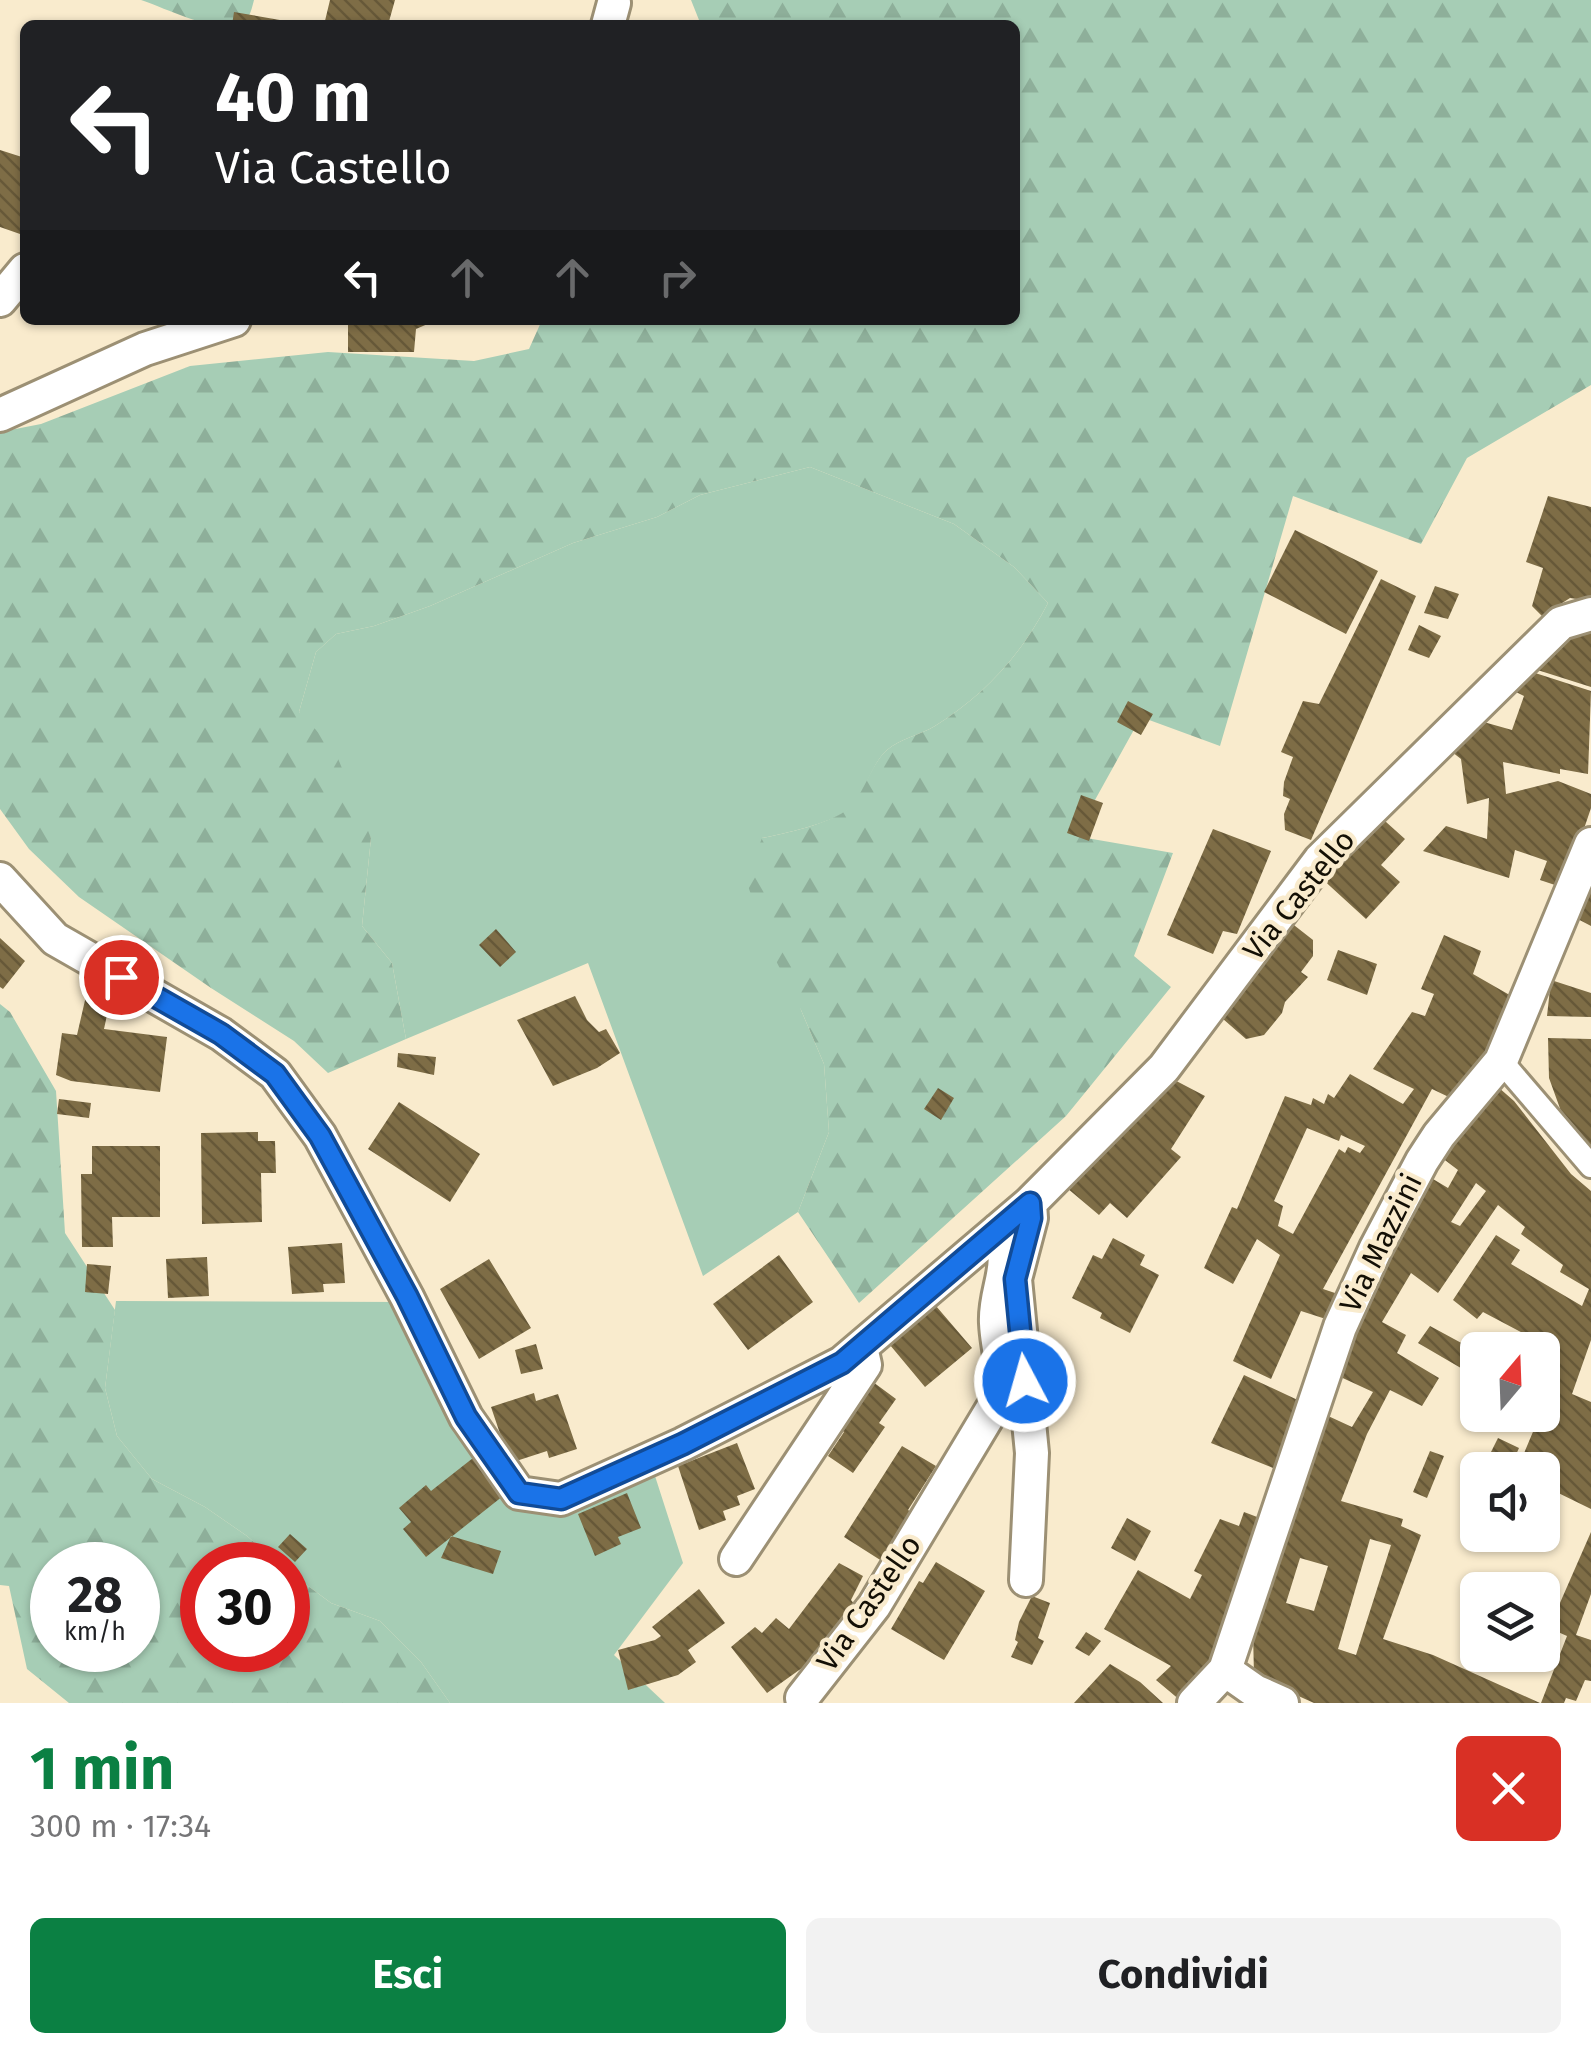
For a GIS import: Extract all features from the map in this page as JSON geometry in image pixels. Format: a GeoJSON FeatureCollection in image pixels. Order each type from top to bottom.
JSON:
{"type":"FeatureCollection","features":[{"type":"Feature","properties":{"kind":"street"},"geometry":{"type":"LineString","coordinates":[[0,300],[20,276]]}},
{"type":"Feature","properties":{"kind":"street"},"geometry":{"type":"LineString","coordinates":[[0,416],[145,349],[219,325]]}},
{"type":"Feature","properties":{"kind":"street","name":"Via Castello"},"geometry":{"type":"LineString","coordinates":[[0,879],[55,938],[221,1034],[275,1074],[320,1136],[407,1296],[466,1417],[519,1493],[561,1499],[842,1363],[1030,1203],[1164,1068],[1320,860],[1562,623],[1591,614]]}},
{"type":"Feature","properties":{"kind":"street","name":"Via Mazzini"},"geometry":{"type":"LineString","coordinates":[[1225,1670],[1340,1327],[1422,1161],[1500,1062],[1591,844]]}},
{"type":"Feature","properties":{"kind":"street"},"geometry":{"type":"LineString","coordinates":[[1500,1062],[1591,1166]]}},
{"type":"Feature","properties":{"kind":"street"},"geometry":{"type":"LineString","coordinates":[[1026,1580],[1032,1453],[1015,1279],[1031,1218],[1030,1203]]}},
{"type":"Feature","properties":{"kind":"street","name":"Via Castello"},"geometry":{"type":"LineString","coordinates":[[802,1698],[874,1606],[1006,1386],[995,1320],[1006,1263],[1004,1242],[998,1230]]}},
{"type":"Feature","properties":{"kind":"street"},"geometry":{"type":"LineString","coordinates":[[736,1559],[864,1364],[861,1347]]}},
{"type":"Feature","properties":{"kind":"street"},"geometry":{"type":"LineString","coordinates":[[1194,1703],[1225,1670],[1255,1691],[1282,1703]]}},
{"type":"Feature","properties":{"kind":"green space"},"geometry":{"type":"Polygon","coordinates":[[[141,0],[254,0],[245,20],[193,20],[141,0]]]}},
{"type":"Feature","properties":{"kind":"green space"},"geometry":{"type":"Polygon","coordinates":[[[691,0],[1591,0],[1591,385],[1467,458],[1421,544],[1293,496],[1220,746],[1141,717],[1075,836],[1173,853],[1134,956],[1171,987],[1066,1116],[859,1303],[798,1212],[829,1132],[824,1064],[769,947],[746,880],[762,838],[820,823],[849,808],[887,750],[935,726],[970,701],[1014,657],[1037,622],[1048,603],[1014,567],[954,524],[810,467],[700,495],[657,517],[573,543],[430,606],[374,626],[336,634],[316,652],[299,712],[334,749],[371,838],[362,926],[392,963],[406,1039],[328,1073],[294,1041],[79,897],[29,849],[0,809],[0,432],[41,424],[190,366],[328,352],[474,361],[529,349],[540,325],[1020,325],[1020,20],[699,20],[691,0]]]}},
{"type":"Feature","properties":{"kind":"green space"},"geometry":{"type":"Polygon","coordinates":[[[810,467],[954,524],[1014,567],[1048,603],[1026,640],[970,701],[935,726],[887,750],[849,809],[820,823],[762,838],[801,1010],[824,1064],[829,1132],[798,1212],[703,1276],[588,963],[406,1039],[392,963],[362,926],[371,838],[299,712],[316,652],[336,634],[374,626],[430,606],[573,543],[657,517],[700,495],[810,467]]]}},
{"type":"Feature","properties":{"kind":"green space"},"geometry":{"type":"Polygon","coordinates":[[[0,1004],[10,1012],[56,1091],[65,1233],[115,1310],[105,1388],[117,1436],[152,1479],[205,1507],[254,1542],[180,1542],[180,1672],[310,1672],[310,1587],[331,1603],[380,1621],[421,1662],[450,1703],[69,1703],[31,1672],[160,1672],[160,1542],[30,1542],[30,1671],[9,1586],[0,1585],[0,1004]]]}},
{"type":"Feature","properties":{"kind":"green space"},"geometry":{"type":"Polygon","coordinates":[[[116,1301],[405,1302],[516,1485],[601,1497],[655,1476],[683,1563],[614,1655],[665,1703],[450,1703],[421,1662],[380,1621],[331,1603],[310,1587],[310,1542],[254,1542],[205,1507],[152,1479],[117,1436],[105,1388],[116,1301]]]}},
{"type":"Feature","properties":{"kind":"building"},"geometry":{"type":"Polygon","coordinates":[[[330,0],[395,0],[389,20],[325,20],[330,0]]]}},
{"type":"Feature","properties":{"kind":"building"},"geometry":{"type":"Polygon","coordinates":[[[234,12],[280,20],[233,20],[234,12]]]}},
{"type":"Feature","properties":{"kind":"building"},"geometry":{"type":"Polygon","coordinates":[[[0,150],[20,156],[20,234],[0,227],[0,150]]]}},
{"type":"Feature","properties":{"kind":"building"},"geometry":{"type":"Polygon","coordinates":[[[348,325],[425,325],[416,329],[414,352],[348,352],[348,325]]]}},
{"type":"Feature","properties":{"kind":"building"},"geometry":{"type":"Polygon","coordinates":[[[1548,496],[1591,507],[1591,601],[1570,598],[1542,616],[1532,606],[1543,568],[1526,562],[1548,496]]]}},
{"type":"Feature","properties":{"kind":"building"},"geometry":{"type":"Polygon","coordinates":[[[1295,530],[1378,571],[1346,634],[1264,592],[1295,530]]]}},
{"type":"Feature","properties":{"kind":"building"},"geometry":{"type":"Polygon","coordinates":[[[1381,579],[1416,596],[1311,840],[1285,830],[1284,814],[1290,799],[1283,796],[1284,782],[1293,757],[1281,752],[1303,701],[1319,704],[1381,579]]]}},
{"type":"Feature","properties":{"kind":"building"},"geometry":{"type":"Polygon","coordinates":[[[1435,586],[1459,594],[1448,619],[1424,613],[1435,586]]]}},
{"type":"Feature","properties":{"kind":"building"},"geometry":{"type":"Polygon","coordinates":[[[1419,625],[1441,636],[1429,658],[1408,650],[1419,625]]]}},
{"type":"Feature","properties":{"kind":"building"},"geometry":{"type":"Polygon","coordinates":[[[1572,630],[1591,630],[1591,687],[1528,667],[1572,630]]]}},
{"type":"Feature","properties":{"kind":"building"},"geometry":{"type":"Polygon","coordinates":[[[1529,671],[1591,691],[1588,774],[1560,769],[1560,774],[1503,762],[1506,794],[1558,781],[1591,794],[1591,808],[1564,888],[1540,880],[1547,861],[1515,850],[1509,878],[1423,851],[1446,826],[1487,839],[1489,798],[1467,804],[1461,759],[1447,748],[1473,719],[1512,730],[1524,696],[1510,689],[1529,671]]]}},
{"type":"Feature","properties":{"kind":"building"},"geometry":{"type":"Polygon","coordinates":[[[1128,701],[1153,714],[1141,735],[1117,722],[1128,701]]]}},
{"type":"Feature","properties":{"kind":"building"},"geometry":{"type":"Polygon","coordinates":[[[1081,795],[1103,803],[1089,841],[1067,833],[1081,795]]]}},
{"type":"Feature","properties":{"kind":"building"},"geometry":{"type":"Polygon","coordinates":[[[1376,813],[1405,839],[1381,865],[1400,882],[1366,919],[1319,876],[1376,813]]]}},
{"type":"Feature","properties":{"kind":"building"},"geometry":{"type":"Polygon","coordinates":[[[1213,829],[1271,851],[1237,934],[1223,931],[1213,954],[1167,935],[1213,829]]]}},
{"type":"Feature","properties":{"kind":"building"},"geometry":{"type":"Polygon","coordinates":[[[1591,871],[1591,926],[1572,916],[1591,871]]]}},
{"type":"Feature","properties":{"kind":"building"},"geometry":{"type":"Polygon","coordinates":[[[1290,922],[1313,940],[1313,956],[1301,972],[1308,977],[1285,1002],[1282,1013],[1264,1035],[1246,1039],[1215,1012],[1290,922]]]}},
{"type":"Feature","properties":{"kind":"building"},"geometry":{"type":"Polygon","coordinates":[[[496,929],[516,952],[500,967],[479,945],[496,929]]]}},
{"type":"Feature","properties":{"kind":"building"},"geometry":{"type":"Polygon","coordinates":[[[1444,935],[1481,951],[1473,974],[1520,1001],[1453,1099],[1432,1089],[1323,1289],[1341,1295],[1332,1321],[1301,1311],[1271,1379],[1233,1361],[1280,1255],[1257,1239],[1233,1284],[1204,1268],[1232,1207],[1237,1209],[1285,1096],[1311,1105],[1313,1098],[1324,1104],[1328,1094],[1334,1098],[1350,1074],[1403,1104],[1414,1089],[1373,1069],[1412,1012],[1425,1016],[1434,994],[1421,989],[1444,935]],[[1307,1128],[1274,1201],[1283,1206],[1278,1226],[1293,1234],[1339,1149],[1345,1153],[1348,1147],[1360,1153],[1365,1146],[1341,1135],[1339,1141],[1307,1128]]]}},
{"type":"Feature","properties":{"kind":"building"},"geometry":{"type":"Polygon","coordinates":[[[0,938],[25,961],[3,989],[0,987],[0,938]]]}},
{"type":"Feature","properties":{"kind":"building"},"geometry":{"type":"Polygon","coordinates":[[[1338,950],[1377,964],[1367,995],[1327,980],[1338,950]]]}},
{"type":"Feature","properties":{"kind":"building"},"geometry":{"type":"Polygon","coordinates":[[[1551,980],[1591,993],[1591,1017],[1547,1016],[1551,980]]]}},
{"type":"Feature","properties":{"kind":"building"},"geometry":{"type":"Polygon","coordinates":[[[86,996],[110,1001],[104,1029],[167,1037],[160,1092],[71,1081],[56,1075],[62,1033],[77,1035],[86,996]]]}},
{"type":"Feature","properties":{"kind":"building"},"geometry":{"type":"Polygon","coordinates":[[[575,996],[587,1020],[599,1032],[606,1029],[620,1053],[597,1068],[553,1086],[517,1020],[575,996]]]}},
{"type":"Feature","properties":{"kind":"building"},"geometry":{"type":"Polygon","coordinates":[[[1548,1038],[1591,1039],[1591,1152],[1562,1114],[1549,1078],[1548,1038]]]}},
{"type":"Feature","properties":{"kind":"building"},"geometry":{"type":"Polygon","coordinates":[[[398,1053],[436,1057],[434,1075],[397,1067],[398,1053]]]}},
{"type":"Feature","properties":{"kind":"building"},"geometry":{"type":"Polygon","coordinates":[[[1163,1074],[1205,1096],[1171,1149],[1181,1157],[1127,1218],[1110,1203],[1099,1215],[1067,1188],[1163,1074]]]}},
{"type":"Feature","properties":{"kind":"building"},"geometry":{"type":"Polygon","coordinates":[[[1490,1080],[1514,1101],[1571,1174],[1591,1191],[1591,1340],[1572,1394],[1591,1402],[1591,1509],[1560,1494],[1560,1452],[1525,1452],[1533,1432],[1560,1432],[1560,1332],[1521,1332],[1483,1312],[1477,1319],[1453,1300],[1496,1235],[1520,1250],[1511,1264],[1582,1306],[1589,1289],[1560,1272],[1563,1265],[1521,1234],[1525,1227],[1498,1205],[1438,1293],[1411,1273],[1382,1322],[1406,1335],[1397,1353],[1439,1378],[1422,1406],[1390,1390],[1367,1434],[1341,1501],[1403,1519],[1401,1526],[1421,1535],[1383,1639],[1433,1655],[1460,1667],[1460,1672],[1471,1672],[1540,1703],[1314,1703],[1254,1676],[1253,1631],[1326,1415],[1352,1427],[1373,1392],[1334,1374],[1428,1176],[1448,1188],[1458,1170],[1433,1151],[1490,1080]],[[1476,1183],[1451,1222],[1460,1226],[1486,1191],[1476,1183]],[[1370,1539],[1338,1649],[1356,1655],[1391,1545],[1370,1539]],[[1300,1558],[1286,1603],[1314,1611],[1328,1566],[1300,1558]]]}},
{"type":"Feature","properties":{"kind":"building"},"geometry":{"type":"Polygon","coordinates":[[[938,1088],[954,1098],[941,1120],[924,1109],[938,1088]]]}},
{"type":"Feature","properties":{"kind":"building"},"geometry":{"type":"Polygon","coordinates":[[[59,1099],[91,1103],[89,1118],[57,1114],[59,1099]]]}},
{"type":"Feature","properties":{"kind":"building"},"geometry":{"type":"Polygon","coordinates":[[[399,1102],[480,1154],[450,1202],[368,1149],[399,1102]]]}},
{"type":"Feature","properties":{"kind":"building"},"geometry":{"type":"Polygon","coordinates":[[[258,1132],[258,1141],[275,1141],[276,1173],[261,1173],[262,1222],[202,1224],[201,1133],[258,1132]]]}},
{"type":"Feature","properties":{"kind":"building"},"geometry":{"type":"Polygon","coordinates":[[[92,1146],[160,1146],[160,1217],[112,1217],[113,1247],[82,1247],[81,1174],[92,1174],[92,1146]]]}},
{"type":"Feature","properties":{"kind":"building"},"geometry":{"type":"Polygon","coordinates":[[[1113,1238],[1145,1255],[1140,1265],[1159,1275],[1130,1333],[1072,1298],[1093,1255],[1102,1259],[1113,1238]]]}},
{"type":"Feature","properties":{"kind":"building"},"geometry":{"type":"Polygon","coordinates":[[[342,1243],[345,1283],[323,1284],[324,1292],[292,1294],[288,1247],[342,1243]]]}},
{"type":"Feature","properties":{"kind":"building"},"geometry":{"type":"Polygon","coordinates":[[[779,1255],[813,1302],[748,1350],[713,1304],[779,1255]]]}},
{"type":"Feature","properties":{"kind":"building"},"geometry":{"type":"Polygon","coordinates":[[[207,1257],[209,1296],[168,1298],[166,1259],[207,1257]]]}},
{"type":"Feature","properties":{"kind":"building"},"geometry":{"type":"Polygon","coordinates":[[[489,1259],[531,1328],[479,1359],[440,1289],[489,1259]]]}},
{"type":"Feature","properties":{"kind":"building"},"geometry":{"type":"Polygon","coordinates":[[[87,1264],[111,1266],[108,1294],[85,1292],[87,1264]]]}},
{"type":"Feature","properties":{"kind":"building"},"geometry":{"type":"Polygon","coordinates":[[[936,1306],[972,1348],[925,1387],[890,1345],[936,1306]]]}},
{"type":"Feature","properties":{"kind":"building"},"geometry":{"type":"Polygon","coordinates":[[[1430,1326],[1460,1342],[1460,1368],[1418,1343],[1430,1326]]]}},
{"type":"Feature","properties":{"kind":"building"},"geometry":{"type":"Polygon","coordinates":[[[536,1344],[543,1369],[521,1374],[515,1350],[536,1344]]]}},
{"type":"Feature","properties":{"kind":"building"},"geometry":{"type":"Polygon","coordinates":[[[1244,1375],[1302,1402],[1278,1470],[1211,1443],[1244,1375]]]}},
{"type":"Feature","properties":{"kind":"building"},"geometry":{"type":"Polygon","coordinates":[[[873,1382],[896,1399],[879,1423],[885,1427],[853,1473],[828,1456],[844,1432],[839,1428],[873,1382]]]}},
{"type":"Feature","properties":{"kind":"building"},"geometry":{"type":"Polygon","coordinates":[[[534,1393],[536,1401],[558,1394],[577,1449],[549,1458],[547,1451],[510,1463],[491,1407],[534,1393]]]}},
{"type":"Feature","properties":{"kind":"building"},"geometry":{"type":"Polygon","coordinates":[[[1498,1438],[1519,1448],[1517,1452],[1491,1452],[1498,1438]]]}},
{"type":"Feature","properties":{"kind":"building"},"geometry":{"type":"Polygon","coordinates":[[[737,1443],[755,1489],[737,1496],[740,1505],[723,1511],[726,1520],[699,1530],[678,1466],[737,1443]]]}},
{"type":"Feature","properties":{"kind":"building"},"geometry":{"type":"Polygon","coordinates":[[[902,1446],[936,1466],[908,1510],[915,1515],[885,1563],[844,1537],[902,1446]]]}},
{"type":"Feature","properties":{"kind":"building"},"geometry":{"type":"Polygon","coordinates":[[[1430,1451],[1444,1456],[1427,1498],[1413,1492],[1430,1451]]]}},
{"type":"Feature","properties":{"kind":"building"},"geometry":{"type":"Polygon","coordinates":[[[473,1458],[503,1496],[426,1557],[403,1529],[411,1522],[399,1508],[426,1485],[431,1491],[473,1458]]]}},
{"type":"Feature","properties":{"kind":"building"},"geometry":{"type":"Polygon","coordinates":[[[627,1493],[641,1528],[618,1537],[621,1544],[595,1556],[578,1514],[627,1493]]]}},
{"type":"Feature","properties":{"kind":"building"},"geometry":{"type":"Polygon","coordinates":[[[1244,1512],[1265,1520],[1230,1630],[1204,1676],[1181,1701],[1156,1680],[1171,1666],[1104,1629],[1138,1570],[1190,1599],[1202,1575],[1194,1571],[1220,1519],[1239,1526],[1244,1512]]]}},
{"type":"Feature","properties":{"kind":"building"},"geometry":{"type":"Polygon","coordinates":[[[1127,1518],[1151,1531],[1135,1561],[1111,1548],[1127,1518]]]}},
{"type":"Feature","properties":{"kind":"building"},"geometry":{"type":"Polygon","coordinates":[[[1591,1532],[1591,1594],[1576,1635],[1591,1640],[1591,1681],[1585,1680],[1576,1701],[1566,1698],[1564,1703],[1541,1703],[1553,1672],[1560,1672],[1560,1654],[1567,1636],[1560,1633],[1560,1603],[1591,1532]]]}},
{"type":"Feature","properties":{"kind":"building"},"geometry":{"type":"Polygon","coordinates":[[[290,1534],[299,1542],[283,1542],[290,1534]]]}},
{"type":"Feature","properties":{"kind":"building"},"geometry":{"type":"Polygon","coordinates":[[[451,1536],[501,1551],[493,1574],[441,1558],[451,1536]]]}},
{"type":"Feature","properties":{"kind":"building"},"geometry":{"type":"Polygon","coordinates":[[[936,1562],[985,1591],[944,1660],[891,1629],[919,1581],[923,1583],[936,1562]]]}},
{"type":"Feature","properties":{"kind":"building"},"geometry":{"type":"Polygon","coordinates":[[[839,1563],[863,1576],[851,1600],[855,1605],[802,1668],[767,1693],[731,1647],[755,1627],[762,1633],[776,1618],[789,1629],[839,1563]]]}},
{"type":"Feature","properties":{"kind":"building"},"geometry":{"type":"Polygon","coordinates":[[[699,1589],[725,1623],[688,1650],[696,1662],[678,1675],[628,1690],[618,1650],[661,1636],[652,1627],[699,1589]]]}},
{"type":"Feature","properties":{"kind":"building"},"geometry":{"type":"Polygon","coordinates":[[[1032,1596],[1050,1603],[1038,1638],[1044,1641],[1032,1665],[1011,1657],[1018,1642],[1015,1640],[1019,1622],[1032,1596]]]}},
{"type":"Feature","properties":{"kind":"building"},"geometry":{"type":"Polygon","coordinates":[[[1086,1632],[1101,1641],[1089,1656],[1075,1648],[1086,1632]]]}},
{"type":"Feature","properties":{"kind":"building"},"geometry":{"type":"Polygon","coordinates":[[[1110,1664],[1140,1682],[1163,1703],[1074,1703],[1110,1664]]]}},
{"type":"Feature","properties":{"kind":"route"},"geometry":{"type":"LineString","coordinates":[[121,977],[221,1034],[275,1074],[320,1136],[407,1296],[466,1417],[519,1493],[561,1499],[683,1444],[842,1363],[1030,1203],[1031,1218],[1015,1279],[1025,1381]]}}]}
